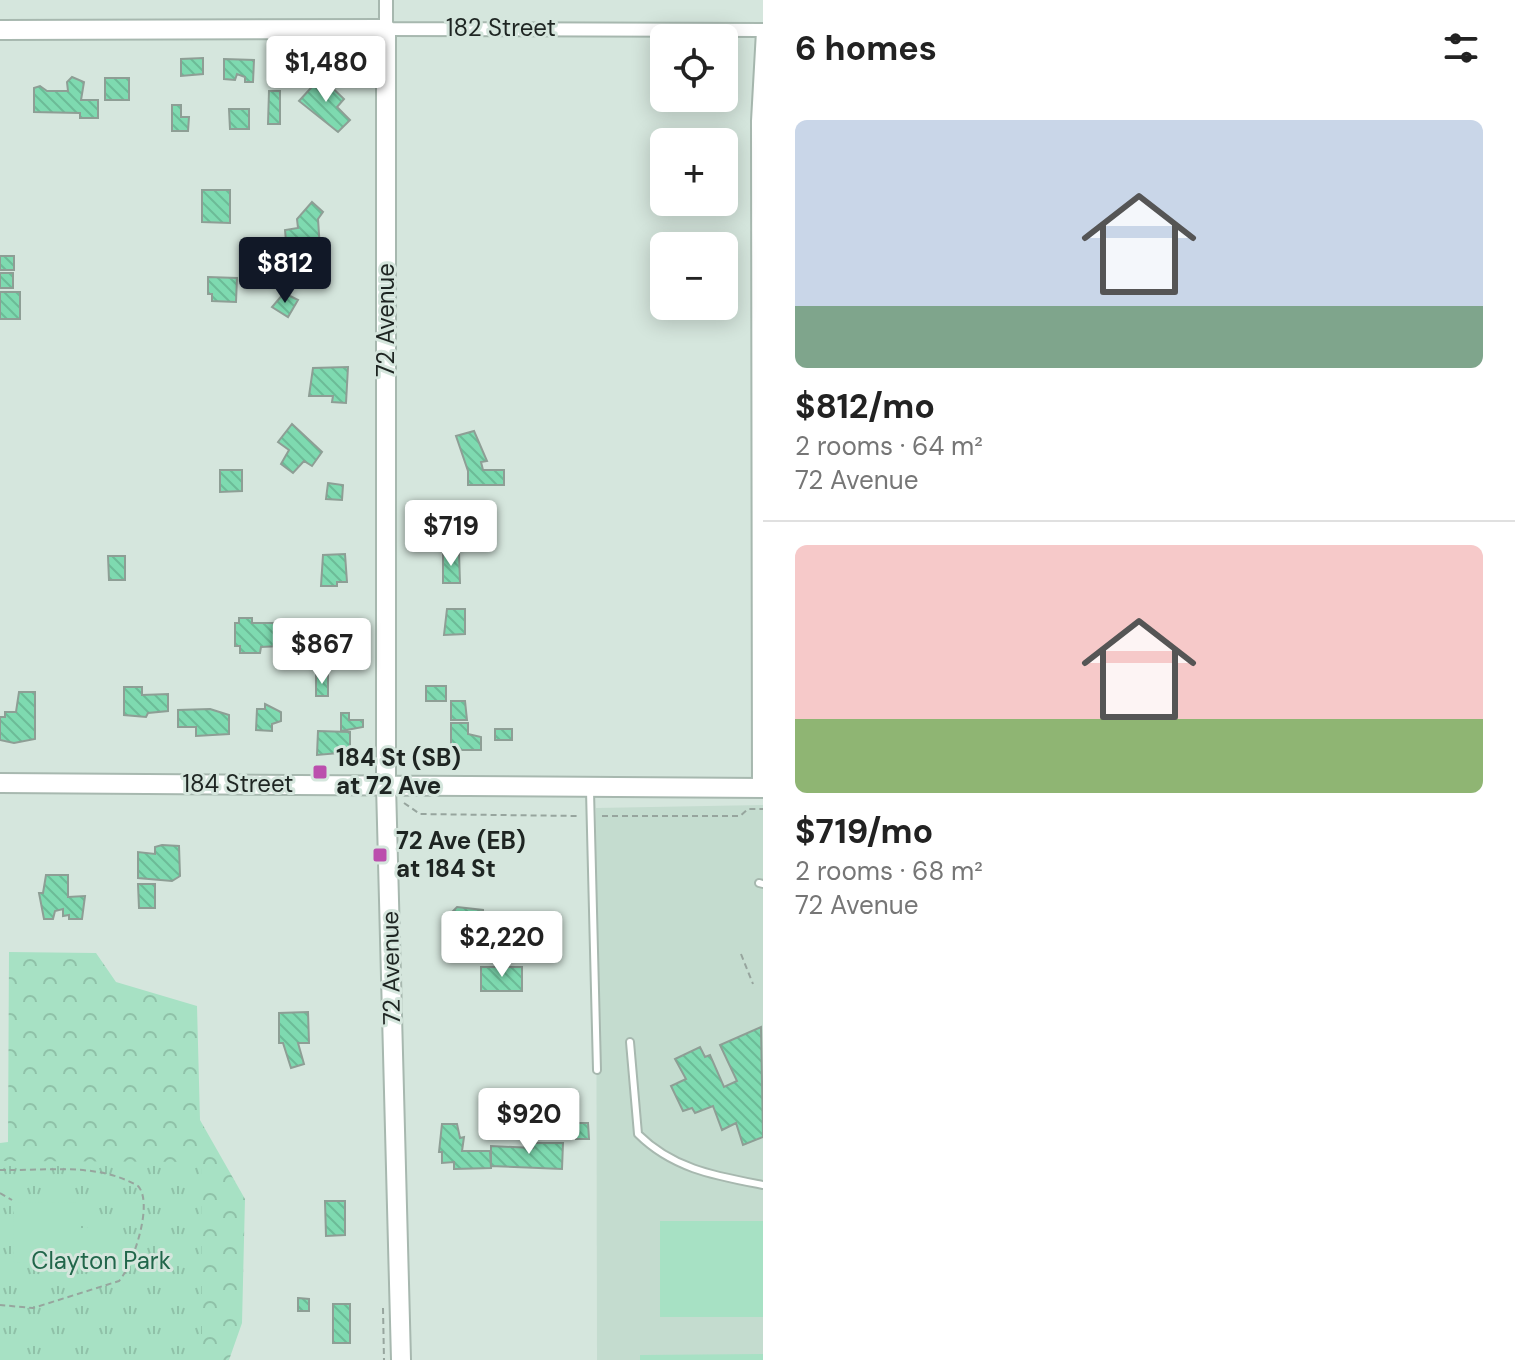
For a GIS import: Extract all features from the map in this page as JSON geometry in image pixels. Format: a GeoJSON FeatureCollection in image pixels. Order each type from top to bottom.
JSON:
{"type":"FeatureCollection","features":[{"type":"Feature","properties":{"kind":"main road","name":"182 Street"},"geometry":{"type":"LineString","coordinates":[[0,30],[386,29]]}},
{"type":"Feature","properties":{"kind":"main road","name":"72 Avenue"},"geometry":{"type":"LineString","coordinates":[[386,29],[386,785],[401,1360]]}},
{"type":"Feature","properties":{"kind":"main road","name":"184 Street"},"geometry":{"type":"LineString","coordinates":[[0,783],[761,788]]}},
{"type":"Feature","properties":{"kind":"street","name":"72 Avenue"},"geometry":{"type":"LineString","coordinates":[[386,0],[386,29]]}},
{"type":"Feature","properties":{"kind":"street","name":"182 Street"},"geometry":{"type":"LineString","coordinates":[[386,29],[763,30]]}},
{"type":"Feature","properties":{"kind":"street"},"geometry":{"type":"LineString","coordinates":[[761,788],[758,121],[763,30]]}},
{"type":"Feature","properties":{"kind":"lane"},"geometry":{"type":"LineString","coordinates":[[590,787],[597,1070]]}},
{"type":"Feature","properties":{"kind":"lane"},"geometry":{"type":"LineString","coordinates":[[630,1042],[638,1134],[659,1155],[720,1177],[763,1185]]}},
{"type":"Feature","properties":{"kind":"path"},"geometry":{"type":"LineString","coordinates":[[400,806],[410,800]]}},
{"type":"Feature","properties":{"kind":"path"},"geometry":{"type":"LineString","coordinates":[[404,803],[420,814],[583,816]]}},
{"type":"Feature","properties":{"kind":"path"},"geometry":{"type":"LineString","coordinates":[[601,816],[740,816],[748,809],[763,809]]}},
{"type":"Feature","properties":{"kind":"path"},"geometry":{"type":"LineString","coordinates":[[741,954],[753,984]]}},
{"type":"Feature","properties":{"kind":"path"},"geometry":{"type":"LineString","coordinates":[[0,1170],[72,1169],[110,1173],[138,1186],[145,1202],[133,1254],[119,1281],[33,1308],[0,1305]]}},
{"type":"Feature","properties":{"kind":"path"},"geometry":{"type":"LineString","coordinates":[[0,1193],[12,1200]]}},
{"type":"Feature","properties":{"kind":"shaded area"},"geometry":{"type":"Polygon","coordinates":[[[763,805],[763,1360],[597,1360],[596,808],[763,805]]]}},
{"type":"Feature","properties":{"kind":"green space"},"geometry":{"type":"Polygon","coordinates":[[[9,952],[96,953],[116,982],[197,1006],[200,1120],[245,1199],[242,1323],[229,1360],[0,1360],[0,1143],[8,1142],[9,952]]]}},
{"type":"Feature","properties":{"kind":"green space","name":"Clayton Park"},"geometry":{"type":"Polygon","coordinates":[[[0,1161],[201,1162],[202,1360],[0,1360],[0,1161]]]}},
{"type":"Feature","properties":{"kind":"green space"},"geometry":{"type":"Polygon","coordinates":[[[14,1202],[80,1203],[80,1228],[114,1228],[114,1257],[80,1257],[80,1263],[13,1262],[14,1202]]]}},
{"type":"Feature","properties":{"kind":"green space"},"geometry":{"type":"Polygon","coordinates":[[[660,1221],[763,1221],[763,1317],[660,1317],[660,1221]]]}},
{"type":"Feature","properties":{"kind":"green space"},"geometry":{"type":"Polygon","coordinates":[[[763,1354],[763,1360],[640,1360],[640,1355],[763,1354]]]}},
{"type":"Feature","properties":{"kind":"building"},"geometry":{"type":"Polygon","coordinates":[[[203,58],[203,74],[181,76],[181,59],[203,58]]]}},
{"type":"Feature","properties":{"kind":"building"},"geometry":{"type":"Polygon","coordinates":[[[224,59],[254,60],[253,82],[245,82],[245,77],[237,74],[235,80],[224,79],[224,59]]]}},
{"type":"Feature","properties":{"kind":"building"},"geometry":{"type":"Polygon","coordinates":[[[72,77],[84,82],[81,100],[98,100],[98,118],[80,118],[80,113],[34,112],[34,88],[40,86],[47,91],[68,91],[67,82],[72,77]]]}},
{"type":"Feature","properties":{"kind":"building"},"geometry":{"type":"Polygon","coordinates":[[[321,77],[344,99],[337,107],[350,120],[338,132],[299,101],[321,77]]]}},
{"type":"Feature","properties":{"kind":"building"},"geometry":{"type":"Polygon","coordinates":[[[105,78],[129,78],[129,100],[105,100],[105,78]]]}},
{"type":"Feature","properties":{"kind":"building"},"geometry":{"type":"Polygon","coordinates":[[[269,91],[280,91],[280,124],[268,124],[269,91]]]}},
{"type":"Feature","properties":{"kind":"building"},"geometry":{"type":"Polygon","coordinates":[[[172,105],[181,105],[181,117],[189,117],[188,131],[172,131],[172,105]]]}},
{"type":"Feature","properties":{"kind":"building"},"geometry":{"type":"Polygon","coordinates":[[[229,109],[249,109],[249,129],[230,129],[229,109]]]}},
{"type":"Feature","properties":{"kind":"building"},"geometry":{"type":"Polygon","coordinates":[[[202,190],[230,190],[230,223],[202,222],[202,190]]]}},
{"type":"Feature","properties":{"kind":"building"},"geometry":{"type":"Polygon","coordinates":[[[312,202],[323,212],[318,219],[320,249],[287,252],[285,230],[298,228],[297,219],[312,202]]]}},
{"type":"Feature","properties":{"kind":"building"},"geometry":{"type":"Polygon","coordinates":[[[0,256],[14,256],[14,270],[0,270],[0,256]]]}},
{"type":"Feature","properties":{"kind":"building"},"geometry":{"type":"Polygon","coordinates":[[[0,273],[13,273],[13,288],[0,288],[0,273]]]}},
{"type":"Feature","properties":{"kind":"building"},"geometry":{"type":"Polygon","coordinates":[[[208,277],[237,278],[236,302],[212,301],[212,294],[208,294],[208,277]]]}},
{"type":"Feature","properties":{"kind":"building"},"geometry":{"type":"Polygon","coordinates":[[[0,292],[20,292],[20,319],[0,319],[0,292]]]}},
{"type":"Feature","properties":{"kind":"building"},"geometry":{"type":"Polygon","coordinates":[[[284,293],[298,300],[288,317],[272,307],[284,293]]]}},
{"type":"Feature","properties":{"kind":"building"},"geometry":{"type":"Polygon","coordinates":[[[348,367],[346,403],[332,402],[333,396],[309,396],[313,368],[348,367]]]}},
{"type":"Feature","properties":{"kind":"building"},"geometry":{"type":"Polygon","coordinates":[[[292,424],[322,452],[312,466],[304,461],[293,473],[281,464],[289,450],[278,442],[292,424]]]}},
{"type":"Feature","properties":{"kind":"building"},"geometry":{"type":"Polygon","coordinates":[[[474,431],[487,461],[481,462],[483,470],[504,470],[504,485],[468,485],[468,471],[456,436],[474,431]]]}},
{"type":"Feature","properties":{"kind":"building"},"geometry":{"type":"Polygon","coordinates":[[[220,470],[242,470],[242,491],[220,492],[220,470]]]}},
{"type":"Feature","properties":{"kind":"building"},"geometry":{"type":"Polygon","coordinates":[[[328,483],[343,485],[342,500],[326,499],[328,483]]]}},
{"type":"Feature","properties":{"kind":"building"},"geometry":{"type":"Polygon","coordinates":[[[459,553],[460,583],[443,583],[443,554],[459,553]]]}},
{"type":"Feature","properties":{"kind":"building"},"geometry":{"type":"Polygon","coordinates":[[[345,554],[347,582],[337,582],[337,586],[321,586],[323,555],[345,554]]]}},
{"type":"Feature","properties":{"kind":"building"},"geometry":{"type":"Polygon","coordinates":[[[108,556],[125,556],[125,580],[109,580],[108,556]]]}},
{"type":"Feature","properties":{"kind":"building"},"geometry":{"type":"Polygon","coordinates":[[[447,609],[465,609],[465,634],[444,635],[447,609]]]}},
{"type":"Feature","properties":{"kind":"building"},"geometry":{"type":"Polygon","coordinates":[[[239,618],[252,618],[252,623],[280,623],[280,646],[261,647],[260,653],[240,653],[240,646],[235,646],[235,623],[239,623],[239,618]]]}},
{"type":"Feature","properties":{"kind":"building"},"geometry":{"type":"Polygon","coordinates":[[[316,675],[328,675],[328,696],[316,696],[316,675]]]}},
{"type":"Feature","properties":{"kind":"building"},"geometry":{"type":"Polygon","coordinates":[[[426,686],[446,686],[446,701],[426,701],[426,686]]]}},
{"type":"Feature","properties":{"kind":"building"},"geometry":{"type":"Polygon","coordinates":[[[124,687],[142,687],[142,695],[168,694],[168,711],[148,713],[146,717],[124,715],[124,687]]]}},
{"type":"Feature","properties":{"kind":"building"},"geometry":{"type":"Polygon","coordinates":[[[19,692],[35,692],[35,739],[14,743],[0,740],[0,717],[5,717],[5,712],[16,712],[19,692]]]}},
{"type":"Feature","properties":{"kind":"building"},"geometry":{"type":"Polygon","coordinates":[[[451,701],[465,701],[467,720],[451,720],[451,701]]]}},
{"type":"Feature","properties":{"kind":"building"},"geometry":{"type":"Polygon","coordinates":[[[265,704],[281,712],[281,721],[272,724],[272,731],[256,730],[257,709],[265,709],[265,704]]]}},
{"type":"Feature","properties":{"kind":"building"},"geometry":{"type":"Polygon","coordinates":[[[210,709],[229,715],[229,734],[196,736],[196,727],[178,727],[178,710],[210,709]]]}},
{"type":"Feature","properties":{"kind":"building"},"geometry":{"type":"Polygon","coordinates":[[[341,713],[349,713],[349,720],[363,720],[363,727],[341,731],[341,713]]]}},
{"type":"Feature","properties":{"kind":"building"},"geometry":{"type":"Polygon","coordinates":[[[451,723],[468,723],[468,734],[481,737],[481,750],[451,750],[451,723]]]}},
{"type":"Feature","properties":{"kind":"building"},"geometry":{"type":"Polygon","coordinates":[[[495,729],[512,729],[512,740],[495,740],[495,729]]]}},
{"type":"Feature","properties":{"kind":"building"},"geometry":{"type":"Polygon","coordinates":[[[318,731],[350,732],[350,752],[317,755],[318,731]]]}},
{"type":"Feature","properties":{"kind":"building"},"geometry":{"type":"Polygon","coordinates":[[[179,846],[180,876],[172,881],[138,878],[138,852],[155,854],[155,847],[179,846]]]}},
{"type":"Feature","properties":{"kind":"building"},"geometry":{"type":"Polygon","coordinates":[[[46,875],[68,875],[68,897],[85,896],[82,919],[63,916],[63,909],[55,911],[53,919],[44,919],[39,893],[43,893],[46,875]]]}},
{"type":"Feature","properties":{"kind":"building"},"geometry":{"type":"Polygon","coordinates":[[[138,884],[155,884],[155,908],[139,908],[138,884]]]}},
{"type":"Feature","properties":{"kind":"building"},"geometry":{"type":"Polygon","coordinates":[[[457,907],[483,910],[484,945],[469,948],[470,961],[451,961],[450,938],[454,938],[451,913],[457,907]]]}},
{"type":"Feature","properties":{"kind":"building"},"geometry":{"type":"Polygon","coordinates":[[[481,967],[522,967],[522,991],[481,991],[481,967]]]}},
{"type":"Feature","properties":{"kind":"building"},"geometry":{"type":"Polygon","coordinates":[[[308,1012],[309,1043],[298,1043],[304,1064],[291,1068],[283,1043],[279,1043],[279,1013],[308,1012]]]}},
{"type":"Feature","properties":{"kind":"building"},"geometry":{"type":"Polygon","coordinates":[[[761,1027],[763,1137],[743,1145],[736,1123],[722,1130],[713,1106],[695,1113],[692,1108],[683,1111],[671,1086],[686,1079],[675,1059],[700,1047],[705,1057],[710,1055],[724,1087],[737,1081],[720,1045],[761,1027]]]}},
{"type":"Feature","properties":{"kind":"building"},"geometry":{"type":"Polygon","coordinates":[[[575,1123],[588,1123],[589,1139],[576,1139],[575,1123]]]}},
{"type":"Feature","properties":{"kind":"building"},"geometry":{"type":"Polygon","coordinates":[[[442,1124],[457,1124],[460,1138],[464,1137],[462,1151],[490,1151],[491,1168],[454,1169],[454,1162],[442,1163],[442,1152],[439,1152],[442,1124]]]}},
{"type":"Feature","properties":{"kind":"building"},"geometry":{"type":"Polygon","coordinates":[[[533,1143],[563,1143],[562,1169],[491,1166],[491,1146],[533,1148],[533,1143]]]}},
{"type":"Feature","properties":{"kind":"building"},"geometry":{"type":"Polygon","coordinates":[[[325,1201],[345,1201],[345,1235],[326,1236],[325,1201]]]}},
{"type":"Feature","properties":{"kind":"building"},"geometry":{"type":"Polygon","coordinates":[[[298,1298],[309,1299],[309,1311],[298,1311],[298,1298]]]}},
{"type":"Feature","properties":{"kind":"building"},"geometry":{"type":"Polygon","coordinates":[[[333,1304],[350,1304],[350,1343],[333,1343],[333,1304]]]}},
{"type":"Feature","properties":{"kind":"place","name":"184 St (SB) at 72 Ave"},"geometry":{"type":"Point","coordinates":[320,772]}},
{"type":"Feature","properties":{"kind":"place","name":"72 Ave (EB) at 184 St"},"geometry":{"type":"Point","coordinates":[380,855]}}]}
